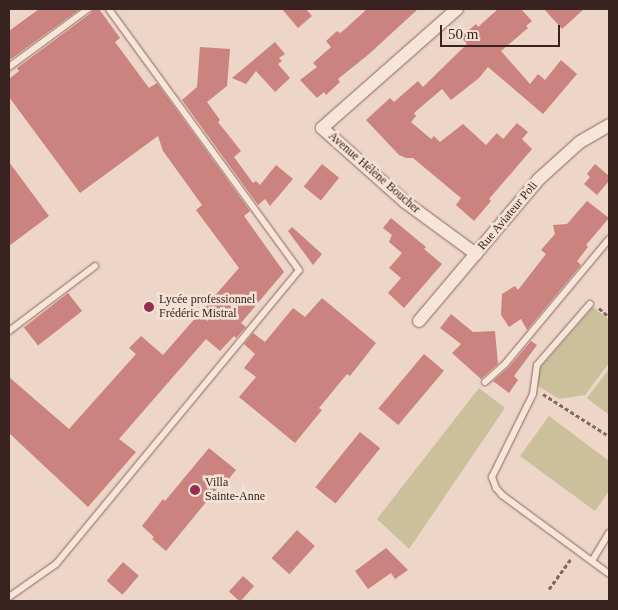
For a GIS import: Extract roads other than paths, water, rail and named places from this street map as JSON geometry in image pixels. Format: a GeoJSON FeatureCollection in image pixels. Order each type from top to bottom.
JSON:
{"type":"FeatureCollection","features":[{"type":"Feature","properties":{"kind":"street","name":"Avenue Hélène Boucher"},"geometry":{"type":"LineString","coordinates":[[457,9],[322,128],[405,202],[476,254]]}},
{"type":"Feature","properties":{"kind":"street","name":"Rue Aviateur Poli"},"geometry":{"type":"LineString","coordinates":[[419,321],[539,179],[580,142],[609,124]]}},
{"type":"Feature","properties":{"kind":"lane"},"geometry":{"type":"LineString","coordinates":[[9,67],[88,9]]}},
{"type":"Feature","properties":{"kind":"lane"},"geometry":{"type":"LineString","coordinates":[[9,597],[56,564],[298,270],[109,9]]}},
{"type":"Feature","properties":{"kind":"lane"},"geometry":{"type":"LineString","coordinates":[[485,382],[505,364],[609,239]]}},
{"type":"Feature","properties":{"kind":"lane"},"geometry":{"type":"LineString","coordinates":[[9,331],[95,266]]}},
{"type":"Feature","properties":{"kind":"lane"},"geometry":{"type":"LineString","coordinates":[[590,304],[536,365],[533,394],[492,476],[496,488],[502,495],[609,574]]}},
{"type":"Feature","properties":{"kind":"lane"},"geometry":{"type":"LineString","coordinates":[[592,561],[609,533]]}},
{"type":"Feature","properties":{"kind":"place","name":"Lycée professionnel Frédéric Mistral"},"geometry":{"type":"Point","coordinates":[149,307]}},
{"type":"Feature","properties":{"kind":"place","name":"Villa Sainte-Anne"},"geometry":{"type":"Point","coordinates":[195,490]}}]}
